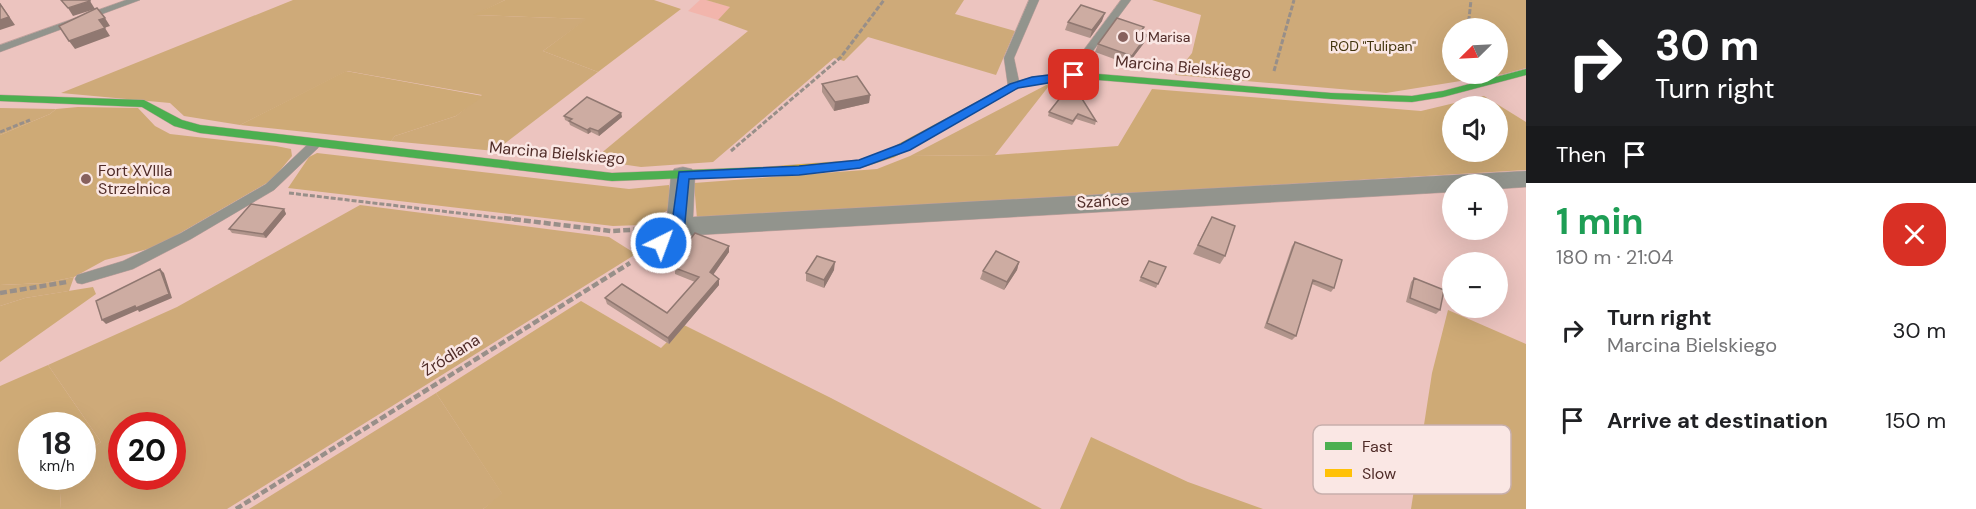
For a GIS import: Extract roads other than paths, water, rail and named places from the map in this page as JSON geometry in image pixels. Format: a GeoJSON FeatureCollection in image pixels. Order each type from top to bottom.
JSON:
{"type":"FeatureCollection","features":[{"type":"Feature","properties":{"kind":"street","name":"Marcina Bielskiego"},"geometry":{"type":"LineString","coordinates":[[0,98],[144,104],[178,123],[200,129],[314,145],[612,177],[799,171],[860,164],[905,147],[1014,86],[1074,75],[1273,91],[1412,99],[1443,94],[1526,72]]}},
{"type":"Feature","properties":{"kind":"street"},"geometry":{"type":"LineString","coordinates":[[679,227],[683,175]]}},
{"type":"Feature","properties":{"kind":"street","name":"Szańce"},"geometry":{"type":"LineString","coordinates":[[679,227],[1526,179]]}},
{"type":"Feature","properties":{"kind":"lane"},"geometry":{"type":"LineString","coordinates":[[0,49],[135,0]]}},
{"type":"Feature","properties":{"kind":"lane"},"geometry":{"type":"LineString","coordinates":[[1014,86],[1009,58],[1034,0]]}},
{"type":"Feature","properties":{"kind":"lane"},"geometry":{"type":"LineString","coordinates":[[1074,75],[1079,63],[1126,0]]}},
{"type":"Feature","properties":{"kind":"lane"},"geometry":{"type":"LineString","coordinates":[[82,279],[128,265],[152,254],[265,190],[314,145]]}},
{"type":"Feature","properties":{"kind":"lane"},"geometry":{"type":"LineString","coordinates":[[645,253],[677,233],[679,227]]}},
{"type":"Feature","properties":{"kind":"place","name":"U Marisa"},"geometry":{"type":"Point","coordinates":[1123,37]}},
{"type":"Feature","properties":{"kind":"place","name":"Fort XVIIIa Strzelnica"},"geometry":{"type":"Point","coordinates":[86,179]}},
{"type":"Feature","properties":{"kind":"park label","name":"ROD \"Tulipan\""},"geometry":{"type":"Point","coordinates":[1373,46]}}]}
